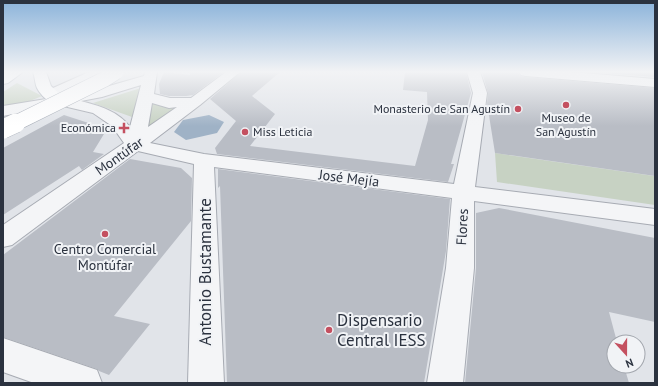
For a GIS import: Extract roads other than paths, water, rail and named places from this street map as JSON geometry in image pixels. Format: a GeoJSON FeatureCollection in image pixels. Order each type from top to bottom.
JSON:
{"type":"FeatureCollection","features":[{"type":"Feature","properties":{"kind":"main road"},"geometry":{"type":"LineString","coordinates":[[3,129],[83,90]]}},
{"type":"Feature","properties":{"kind":"street"},"geometry":{"type":"LineString","coordinates":[[3,118],[58,90],[118,122],[135,145]]}},
{"type":"Feature","properties":{"kind":"street"},"geometry":{"type":"LineString","coordinates":[[135,145],[147,90]]}},
{"type":"Feature","properties":{"kind":"street","name":"Montúfar"},"geometry":{"type":"LineString","coordinates":[[3,238],[211,90]]}},
{"type":"Feature","properties":{"kind":"street","name":"Flores"},"geometry":{"type":"LineString","coordinates":[[445,383],[460,268],[463,193],[480,93],[479,90]]}},
{"type":"Feature","properties":{"kind":"street"},"geometry":{"type":"LineString","coordinates":[[146,96],[169,103],[195,102]]}},
{"type":"Feature","properties":{"kind":"street"},"geometry":{"type":"LineString","coordinates":[[3,111],[25,107]]}},
{"type":"Feature","properties":{"kind":"street","name":"José Mejía"},"geometry":{"type":"LineString","coordinates":[[135,145],[204,160],[655,217]]}},
{"type":"Feature","properties":{"kind":"street","name":"Antonio Bustamante"},"geometry":{"type":"LineString","coordinates":[[204,160],[206,383]]}},
{"type":"Feature","properties":{"kind":"street"},"geometry":{"type":"LineString","coordinates":[[3,355],[84,383]]}},
{"type":"Feature","properties":{"kind":"water"},"geometry":{"type":"Polygon","coordinates":[[[209,115],[224,122],[217,133],[186,140],[174,132],[183,120],[209,115]]]}},
{"type":"Feature","properties":{"kind":"place","name":"Museo de San Agustín"},"geometry":{"type":"Point","coordinates":[566,105]}},
{"type":"Feature","properties":{"kind":"place","name":"Monasterio de San Agustín"},"geometry":{"type":"Point","coordinates":[518,109]}},
{"type":"Feature","properties":{"kind":"place","name":"Económica"},"geometry":{"type":"Point","coordinates":[124,128]}},
{"type":"Feature","properties":{"kind":"place","name":"Miss Leticia"},"geometry":{"type":"Point","coordinates":[245,132]}},
{"type":"Feature","properties":{"kind":"place","name":"Centro Comercial Montúfar"},"geometry":{"type":"Point","coordinates":[105,234]}},
{"type":"Feature","properties":{"kind":"place","name":"Dispensario Central IESS"},"geometry":{"type":"Point","coordinates":[329,330]}}]}
